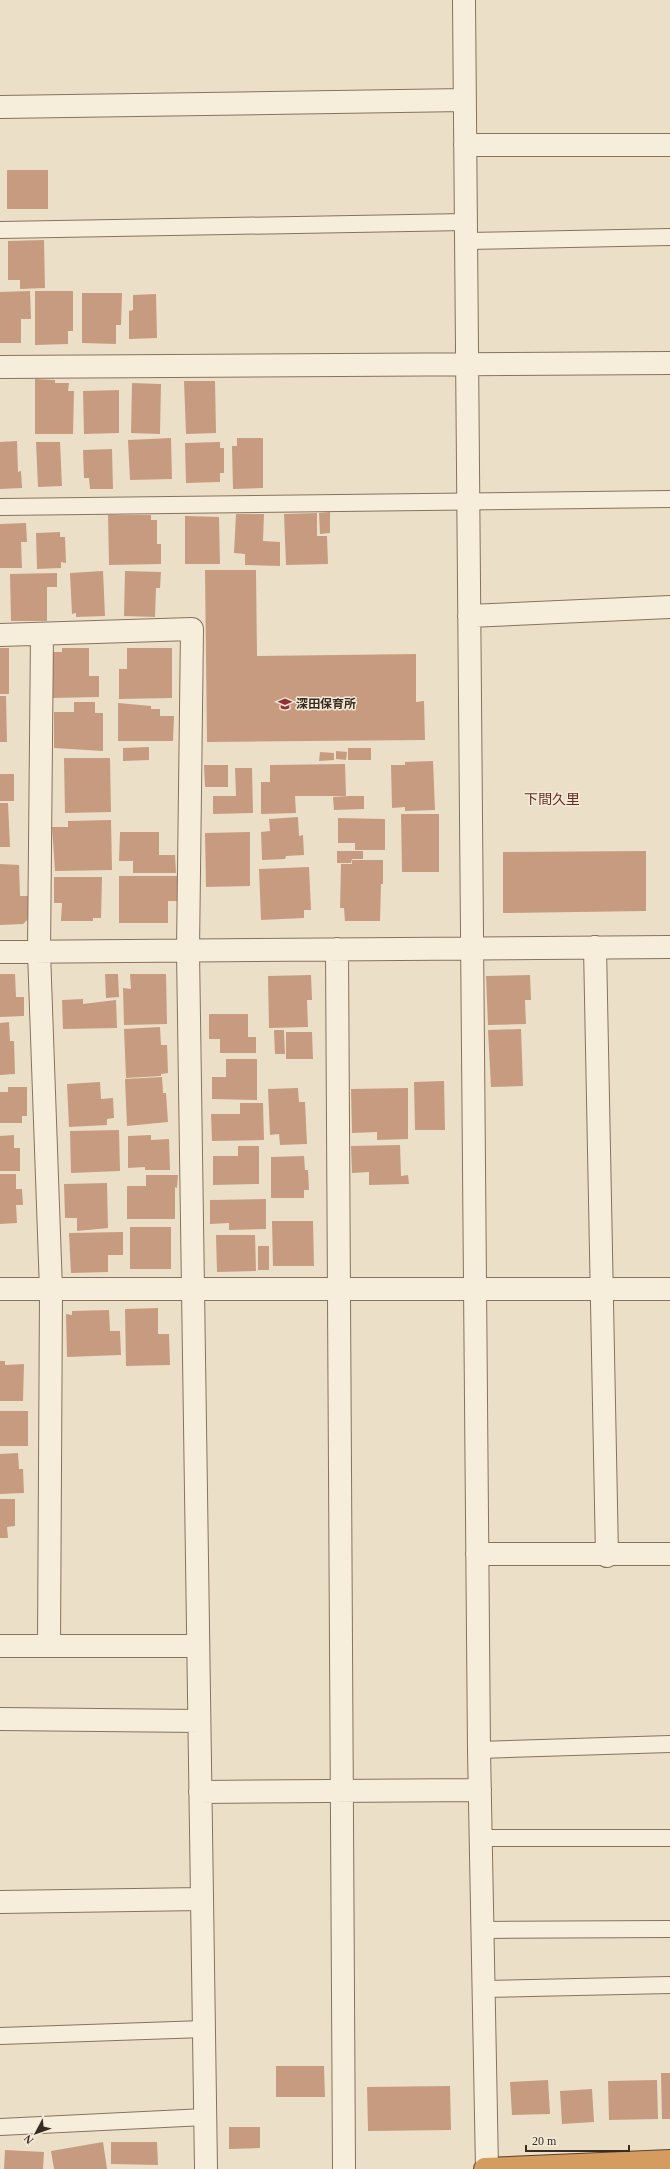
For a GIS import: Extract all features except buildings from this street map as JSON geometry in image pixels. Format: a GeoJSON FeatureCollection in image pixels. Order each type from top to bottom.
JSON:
{"type":"FeatureCollection","features":[{"type":"Feature","properties":{"kind":"highway"},"geometry":{"type":"LineString","coordinates":[[486,2169],[670,2161]]}},
{"type":"Feature","properties":{"kind":"street"},"geometry":{"type":"LineString","coordinates":[[464,0],[479,1750],[486,2169]]}},
{"type":"Feature","properties":{"kind":"street"},"geometry":{"type":"LineString","coordinates":[[0,107],[464,100]]}},
{"type":"Feature","properties":{"kind":"street"},"geometry":{"type":"LineString","coordinates":[[465,145],[670,145]]}},
{"type":"Feature","properties":{"kind":"street"},"geometry":{"type":"LineString","coordinates":[[0,367],[670,363]]}},
{"type":"Feature","properties":{"kind":"street"},"geometry":{"type":"LineString","coordinates":[[469,616],[670,607]]}},
{"type":"Feature","properties":{"kind":"street"},"geometry":{"type":"LineString","coordinates":[[0,635],[192,629],[188,951],[206,2169]]}},
{"type":"Feature","properties":{"kind":"street"},"geometry":{"type":"LineString","coordinates":[[42,634],[39,952],[51,1290],[49,1646]]}},
{"type":"Feature","properties":{"kind":"street"},"geometry":{"type":"LineString","coordinates":[[595,947],[603,1289],[607,1556]]}},
{"type":"Feature","properties":{"kind":"street"},"geometry":{"type":"LineString","coordinates":[[0,952],[670,947]]}},
{"type":"Feature","properties":{"kind":"street"},"geometry":{"type":"LineString","coordinates":[[337,949],[344,2169]]}},
{"type":"Feature","properties":{"kind":"street"},"geometry":{"type":"LineString","coordinates":[[0,1290],[670,1289]]}},
{"type":"Feature","properties":{"kind":"street"},"geometry":{"type":"LineString","coordinates":[[478,1554],[607,1556],[670,1554]]}},
{"type":"Feature","properties":{"kind":"street"},"geometry":{"type":"LineString","coordinates":[[0,1646],[198,1646]]}},
{"type":"Feature","properties":{"kind":"street"},"geometry":{"type":"LineString","coordinates":[[0,1719],[199,1721]]}},
{"type":"Feature","properties":{"kind":"street"},"geometry":{"type":"LineString","coordinates":[[200,1792],[480,1790]]}},
{"type":"Feature","properties":{"kind":"street"},"geometry":{"type":"LineString","coordinates":[[0,1902],[202,1900]]}},
{"type":"Feature","properties":{"kind":"lane"},"geometry":{"type":"LineString","coordinates":[[0,230],[466,232],[670,237]]}},
{"type":"Feature","properties":{"kind":"lane"},"geometry":{"type":"LineString","coordinates":[[0,507],[468,500],[670,499]]}},
{"type":"Feature","properties":{"kind":"lane"},"geometry":{"type":"LineString","coordinates":[[479,1750],[670,1744]]}},
{"type":"Feature","properties":{"kind":"lane"},"geometry":{"type":"LineString","coordinates":[[481,1838],[670,1838]]}},
{"type":"Feature","properties":{"kind":"lane"},"geometry":{"type":"LineString","coordinates":[[483,1930],[670,1929]]}},
{"type":"Feature","properties":{"kind":"lane"},"geometry":{"type":"LineString","coordinates":[[484,1989],[670,1984]]}},
{"type":"Feature","properties":{"kind":"lane"},"geometry":{"type":"LineString","coordinates":[[0,2036],[204,2029]]}},
{"type":"Feature","properties":{"kind":"lane"},"geometry":{"type":"LineString","coordinates":[[0,2127],[205,2116]]}},
{"type":"Feature","properties":{"kind":"place","name":"深田保育所"},"geometry":{"type":"Point","coordinates":[285,704]}},
{"type":"Feature","properties":{"kind":"district","name":"下間久里"},"geometry":{"type":"Point","coordinates":[552,799]}}]}
